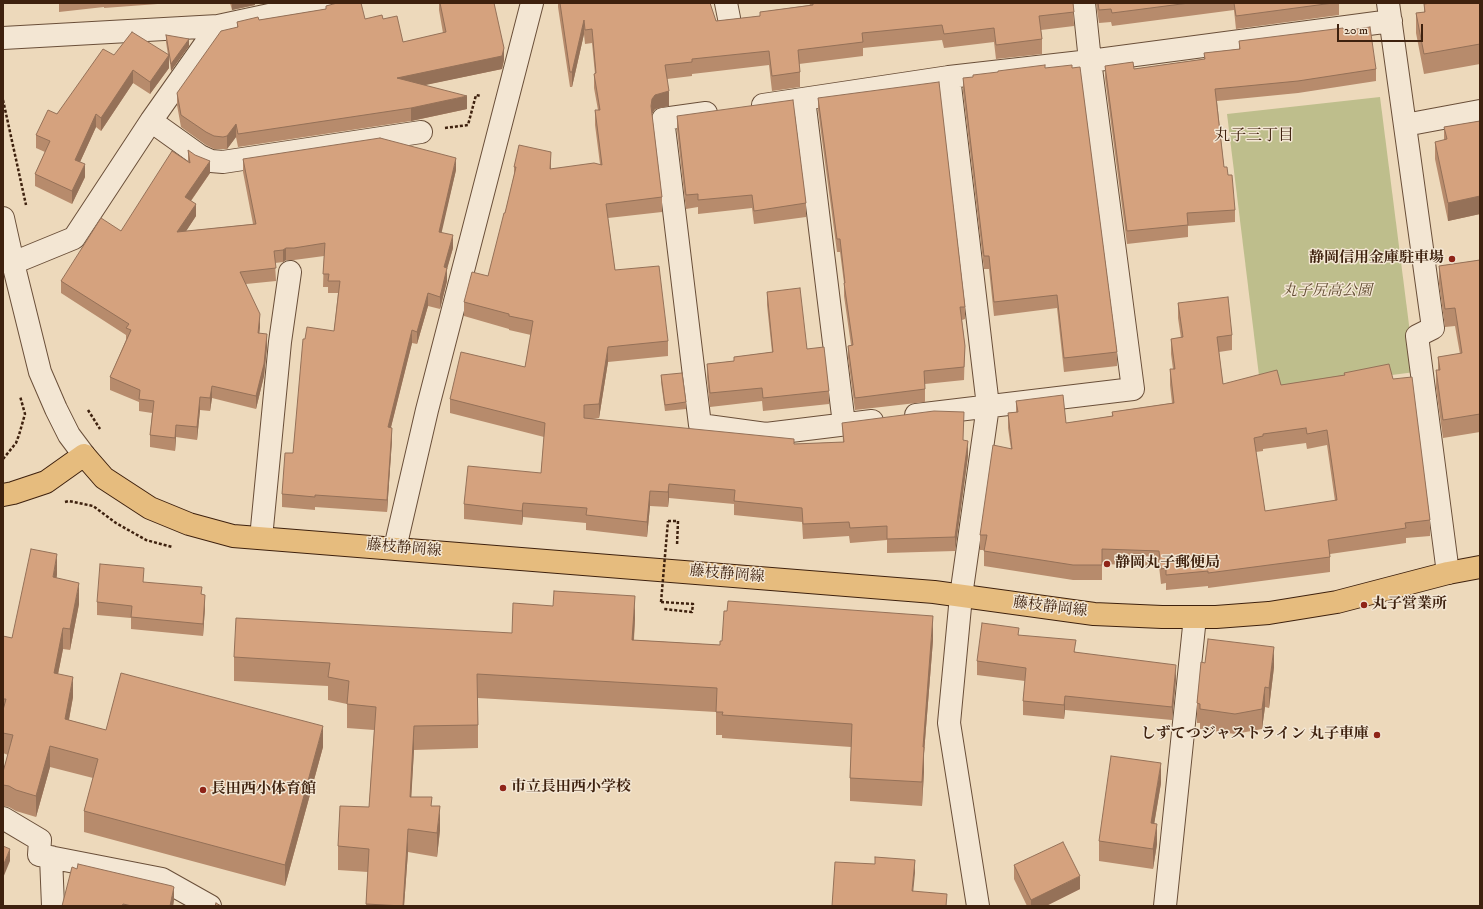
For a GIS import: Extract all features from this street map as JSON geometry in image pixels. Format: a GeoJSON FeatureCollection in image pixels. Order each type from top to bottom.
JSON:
{"type":"FeatureCollection","features":[{"type":"Feature","properties":{"kind":"main road","name":"藤枝静岡線"},"geometry":{"type":"LineString","coordinates":[[84,455],[104,478],[150,508],[189,524],[233,536],[934,592],[1094,614],[1195,617],[1269,613],[1337,602],[1448,573],[1480,567]]}},
{"type":"Feature","properties":{"kind":"main road"},"geometry":{"type":"LineString","coordinates":[[3,495],[46,482],[84,455]]}},
{"type":"Feature","properties":{"kind":"street"},"geometry":{"type":"LineString","coordinates":[[3,38],[218,26],[325,3]]}},
{"type":"Feature","properties":{"kind":"street"},"geometry":{"type":"LineString","coordinates":[[395,548],[427,410],[532,3]]}},
{"type":"Feature","properties":{"kind":"street"},"geometry":{"type":"LineString","coordinates":[[1084,3],[1090,61],[1133,389],[766,434],[700,425],[664,118],[950,77],[1090,61],[1389,12],[1433,328],[1417,336],[1448,573]]}},
{"type":"Feature","properties":{"kind":"street"},"geometry":{"type":"LineString","coordinates":[[13,263],[74,238],[151,120],[218,26]]}},
{"type":"Feature","properties":{"kind":"street"},"geometry":{"type":"LineString","coordinates":[[950,77],[988,406],[961,596],[949,723],[978,906]]}},
{"type":"Feature","properties":{"kind":"street"},"geometry":{"type":"LineString","coordinates":[[804,99],[844,424]]}},
{"type":"Feature","properties":{"kind":"street"},"geometry":{"type":"LineString","coordinates":[[1405,125],[1480,111]]}},
{"type":"Feature","properties":{"kind":"street"},"geometry":{"type":"LineString","coordinates":[[151,120],[200,156],[211,161],[223,162],[421,132]]}},
{"type":"Feature","properties":{"kind":"street"},"geometry":{"type":"LineString","coordinates":[[3,218],[40,372],[69,435],[84,455]]}},
{"type":"Feature","properties":{"kind":"street"},"geometry":{"type":"LineString","coordinates":[[261,538],[280,342],[290,272]]}},
{"type":"Feature","properties":{"kind":"street"},"geometry":{"type":"LineString","coordinates":[[1165,906],[1195,617]]}},
{"type":"Feature","properties":{"kind":"street"},"geometry":{"type":"LineString","coordinates":[[3,818],[40,840],[39,855],[162,879],[210,906]]}},
{"type":"Feature","properties":{"kind":"street"},"geometry":{"type":"LineString","coordinates":[[51,857],[53,906]]}},
{"type":"Feature","properties":{"kind":"path"},"geometry":{"type":"LineString","coordinates":[[421,132],[468,124],[476,95],[507,102]]}},
{"type":"Feature","properties":{"kind":"path"},"geometry":{"type":"LineString","coordinates":[[3,100],[26,207]]}},
{"type":"Feature","properties":{"kind":"path"},"geometry":{"type":"LineString","coordinates":[[3,459],[16,443],[25,414],[19,392]]}},
{"type":"Feature","properties":{"kind":"path"},"geometry":{"type":"LineString","coordinates":[[84,404],[100,431]]}},
{"type":"Feature","properties":{"kind":"path"},"geometry":{"type":"LineString","coordinates":[[664,609],[692,612],[693,604],[661,602],[668,521],[678,522],[676,546]]}},
{"type":"Feature","properties":{"kind":"path"},"geometry":{"type":"LineString","coordinates":[[658,550],[666,551]]}},
{"type":"Feature","properties":{"kind":"green space","name":"丸子尻高公園"},"geometry":{"type":"Polygon","coordinates":[[[1380,97],[1415,372],[1261,392],[1227,114],[1380,97]]]}},
{"type":"Feature","properties":{"kind":"building"},"geometry":{"type":"Polygon","coordinates":[[[337,3],[361,3],[365,19],[382,15],[383,19],[397,16],[403,42],[446,32],[440,3],[494,3],[504,48],[502,56],[397,78],[467,96],[411,108],[238,134],[236,124],[227,136],[223,137],[214,136],[206,132],[181,115],[177,93],[221,31],[238,27],[237,22],[258,17],[259,20],[326,9],[326,6],[337,3]]]}},
{"type":"Feature","properties":{"kind":"building"},"geometry":{"type":"Polygon","coordinates":[[[560,3],[710,3],[716,21],[760,16],[760,12],[813,5],[813,3],[1073,3],[1074,12],[1039,16],[1042,39],[996,45],[994,28],[944,34],[942,25],[862,33],[863,42],[798,50],[800,72],[772,76],[769,51],[692,59],[692,62],[665,65],[669,91],[655,95],[652,99],[651,106],[662,197],[606,204],[615,270],[659,266],[668,341],[608,347],[599,404],[584,405],[584,418],[794,439],[794,444],[844,442],[842,423],[934,411],[964,412],[963,440],[968,441],[955,537],[887,539],[887,526],[850,528],[849,522],[803,524],[802,508],[734,501],[735,490],[669,484],[668,492],[650,491],[647,522],[586,515],[587,508],[523,503],[522,511],[464,504],[468,466],[541,473],[545,423],[450,399],[461,352],[525,367],[533,321],[509,316],[509,314],[464,302],[472,272],[488,276],[516,167],[514,167],[519,145],[551,152],[550,169],[594,163],[602,165],[595,110],[600,110],[594,74],[596,73],[592,29],[585,30],[584,20],[572,72],[570,72],[560,3]]]}},
{"type":"Feature","properties":{"kind":"building"},"geometry":{"type":"Polygon","coordinates":[[[1098,3],[1189,3],[1112,13],[1111,9],[1099,10],[1098,3]]]}},
{"type":"Feature","properties":{"kind":"building"},"geometry":{"type":"Polygon","coordinates":[[[1234,3],[1333,3],[1236,16],[1234,3]]]}},
{"type":"Feature","properties":{"kind":"building"},"geometry":{"type":"Polygon","coordinates":[[[1480,3],[1480,44],[1424,54],[1416,13],[1425,12],[1424,4],[1480,3]]]}},
{"type":"Feature","properties":{"kind":"building"},"geometry":{"type":"Polygon","coordinates":[[[1370,27],[1376,69],[1298,81],[1215,89],[1224,167],[1227,167],[1228,175],[1232,175],[1235,210],[1187,213],[1188,225],[1127,231],[1105,66],[1133,62],[1134,69],[1205,59],[1204,53],[1240,49],[1239,41],[1343,28],[1344,31],[1370,27]]]}},
{"type":"Feature","properties":{"kind":"building"},"geometry":{"type":"Polygon","coordinates":[[[132,32],[169,55],[150,82],[133,70],[101,118],[96,114],[75,160],[85,164],[72,191],[35,174],[50,141],[36,135],[48,110],[57,114],[103,49],[114,55],[132,32]]]}},
{"type":"Feature","properties":{"kind":"building"},"geometry":{"type":"Polygon","coordinates":[[[166,35],[189,39],[171,64],[166,35]]]}},
{"type":"Feature","properties":{"kind":"building"},"geometry":{"type":"Polygon","coordinates":[[[1045,65],[1045,68],[1072,65],[1072,68],[1080,67],[1117,352],[1064,358],[1057,295],[994,302],[989,256],[984,256],[963,78],[998,71],[1045,65]]]}},
{"type":"Feature","properties":{"kind":"building"},"geometry":{"type":"Polygon","coordinates":[[[939,82],[965,307],[960,307],[965,346],[964,367],[924,371],[925,389],[855,398],[848,346],[853,345],[844,283],[840,239],[837,239],[818,98],[939,82]]]}},
{"type":"Feature","properties":{"kind":"building"},"geometry":{"type":"Polygon","coordinates":[[[793,100],[806,203],[754,211],[752,195],[698,200],[698,194],[686,195],[677,116],[793,100]]]}},
{"type":"Feature","properties":{"kind":"building"},"geometry":{"type":"Polygon","coordinates":[[[1480,121],[1480,196],[1448,203],[1435,142],[1447,139],[1444,127],[1480,121]]]}},
{"type":"Feature","properties":{"kind":"building"},"geometry":{"type":"Polygon","coordinates":[[[380,138],[456,158],[439,232],[453,235],[444,267],[447,268],[440,297],[428,293],[417,332],[412,330],[388,427],[392,428],[387,500],[282,494],[285,453],[293,453],[303,339],[305,339],[307,327],[334,331],[340,281],[328,281],[329,274],[323,274],[325,243],[274,251],[276,268],[240,272],[260,314],[258,333],[267,334],[264,364],[256,396],[212,386],[210,398],[200,397],[197,427],[176,425],[175,438],[150,435],[154,401],[139,399],[140,390],[110,377],[131,330],[126,328],[129,324],[61,281],[101,218],[121,231],[172,151],[190,163],[188,150],[195,155],[210,161],[185,197],[196,204],[177,232],[256,224],[243,159],[380,138]]]}},
{"type":"Feature","properties":{"kind":"building"},"geometry":{"type":"Polygon","coordinates":[[[1480,260],[1480,414],[1443,420],[1436,370],[1440,370],[1438,357],[1462,353],[1455,308],[1445,309],[1439,266],[1480,260]]]}},
{"type":"Feature","properties":{"kind":"building"},"geometry":{"type":"Polygon","coordinates":[[[800,288],[807,349],[824,347],[829,391],[763,398],[762,388],[710,393],[707,364],[734,361],[734,357],[773,352],[767,292],[800,288]]]}},
{"type":"Feature","properties":{"kind":"building"},"geometry":{"type":"Polygon","coordinates":[[[1228,297],[1232,335],[1217,337],[1223,384],[1277,370],[1281,385],[1345,375],[1344,373],[1389,364],[1393,379],[1412,377],[1430,520],[1405,523],[1406,528],[1328,540],[1330,557],[1208,573],[1208,571],[1166,575],[1166,568],[1161,569],[1159,551],[1102,549],[1102,565],[1073,565],[984,551],[987,535],[980,535],[993,445],[1012,449],[1008,413],[1018,412],[1016,401],[1063,395],[1066,423],[1113,416],[1112,412],[1174,403],[1170,369],[1175,369],[1171,339],[1183,337],[1178,303],[1228,297]],[[1306,428],[1263,434],[1263,436],[1254,438],[1265,511],[1337,500],[1327,430],[1307,434],[1306,428]]]}},
{"type":"Feature","properties":{"kind":"building"},"geometry":{"type":"Polygon","coordinates":[[[682,373],[686,402],[665,405],[661,375],[682,373]]]}},
{"type":"Feature","properties":{"kind":"building"},"geometry":{"type":"Polygon","coordinates":[[[31,549],[57,554],[53,577],[79,583],[70,629],[63,628],[54,673],[73,677],[65,719],[106,730],[121,673],[323,726],[285,865],[84,811],[98,759],[50,746],[36,796],[3,785],[3,772],[13,735],[3,733],[3,710],[6,699],[3,699],[3,636],[12,638],[31,549]]]}},
{"type":"Feature","properties":{"kind":"building"},"geometry":{"type":"Polygon","coordinates":[[[100,564],[144,568],[143,582],[202,587],[201,594],[205,595],[203,624],[131,617],[132,606],[97,602],[100,564]]]}},
{"type":"Feature","properties":{"kind":"building"},"geometry":{"type":"Polygon","coordinates":[[[554,591],[635,596],[632,640],[720,645],[720,641],[722,641],[724,611],[727,611],[728,601],[933,616],[923,747],[922,782],[850,778],[852,724],[722,715],[723,712],[716,712],[717,688],[477,674],[478,725],[414,726],[410,797],[432,797],[431,806],[440,806],[437,833],[408,829],[403,906],[366,904],[369,849],[338,846],[340,806],[369,807],[376,707],[347,704],[349,681],[328,677],[330,663],[234,657],[236,618],[512,633],[513,603],[553,606],[554,591]]]}},
{"type":"Feature","properties":{"kind":"building"},"geometry":{"type":"Polygon","coordinates":[[[982,623],[1019,628],[1018,635],[1076,640],[1074,652],[1176,665],[1172,707],[1065,696],[1064,705],[1023,701],[1026,668],[977,661],[982,623]]]}},
{"type":"Feature","properties":{"kind":"building"},"geometry":{"type":"Polygon","coordinates":[[[1208,639],[1274,647],[1269,688],[1265,687],[1262,709],[1235,714],[1200,709],[1200,704],[1197,703],[1201,662],[1205,663],[1208,639]]]}},
{"type":"Feature","properties":{"kind":"building"},"geometry":{"type":"Polygon","coordinates":[[[1111,756],[1161,763],[1151,823],[1157,824],[1153,849],[1099,841],[1111,756]]]}},
{"type":"Feature","properties":{"kind":"building"},"geometry":{"type":"Polygon","coordinates":[[[1063,842],[1080,876],[1031,900],[1014,865],[1063,842]]]}},
{"type":"Feature","properties":{"kind":"building"},"geometry":{"type":"Polygon","coordinates":[[[3,846],[10,849],[3,866],[3,846]]]}},
{"type":"Feature","properties":{"kind":"building"},"geometry":{"type":"Polygon","coordinates":[[[875,857],[915,860],[912,891],[947,894],[946,906],[832,906],[835,862],[875,864],[875,857]]]}},
{"type":"Feature","properties":{"kind":"building"},"geometry":{"type":"Polygon","coordinates":[[[78,864],[172,886],[174,887],[170,906],[132,906],[123,904],[122,906],[62,906],[72,867],[77,869],[78,864]]]}},
{"type":"Feature","properties":{"kind":"place","name":"静岡信用金庫駐車場"},"geometry":{"type":"Point","coordinates":[1452,259]}},
{"type":"Feature","properties":{"kind":"place","name":"静岡丸子郵便局"},"geometry":{"type":"Point","coordinates":[1107,564]}},
{"type":"Feature","properties":{"kind":"place","name":"丸子営業所"},"geometry":{"type":"Point","coordinates":[1364,605]}},
{"type":"Feature","properties":{"kind":"place","name":"しずてつジャストライン 丸子車庫"},"geometry":{"type":"Point","coordinates":[1377,735]}},
{"type":"Feature","properties":{"kind":"place","name":"市立長田西小学校"},"geometry":{"type":"Point","coordinates":[503,788]}},
{"type":"Feature","properties":{"kind":"place","name":"長田西小体育館"},"geometry":{"type":"Point","coordinates":[203,790]}},
{"type":"Feature","properties":{"kind":"district","name":"丸子三丁目"},"geometry":{"type":"Point","coordinates":[1254,137]}}]}
